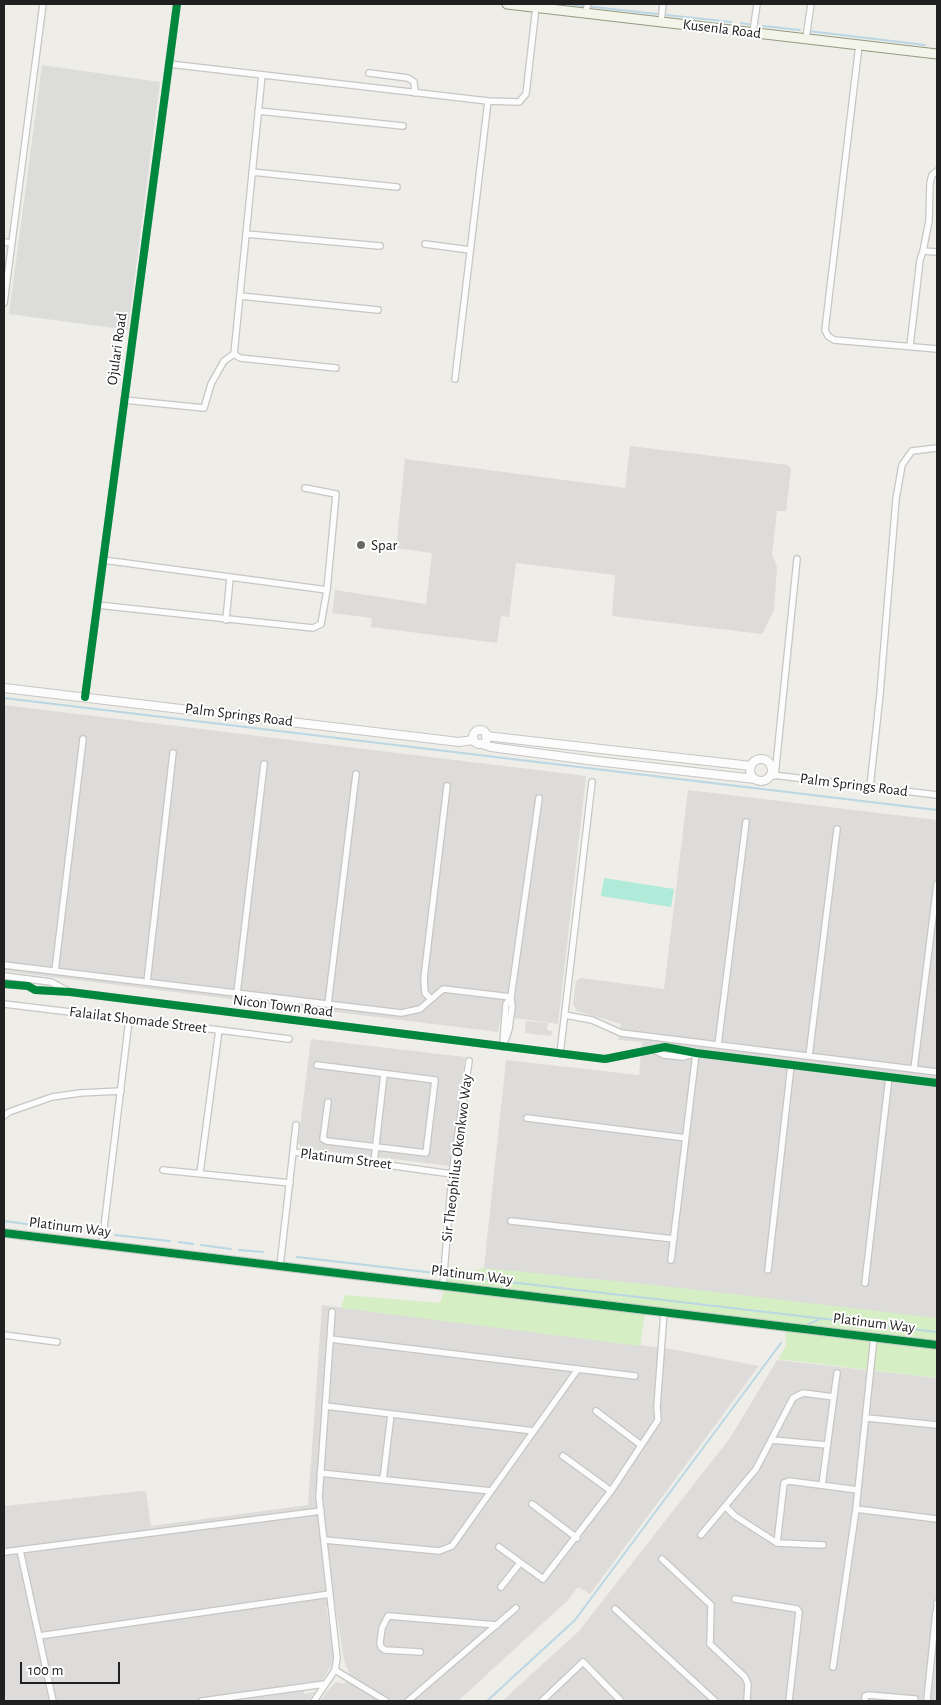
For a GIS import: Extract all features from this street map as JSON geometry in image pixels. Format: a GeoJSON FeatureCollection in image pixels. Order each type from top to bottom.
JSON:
{"type":"FeatureCollection","features":[{"type":"Feature","properties":{"kind":"main road","name":"Kusenla Road"},"geometry":{"type":"LineString","coordinates":[[507,4],[536,7],[586,8],[661,22],[937,54]]}},
{"type":"Feature","properties":{"kind":"street"},"geometry":{"type":"LineString","coordinates":[[4,303],[44,4]]}},
{"type":"Feature","properties":{"kind":"street","name":"Ojulari Road"},"geometry":{"type":"LineString","coordinates":[[85,697],[177,4]]}},
{"type":"Feature","properties":{"kind":"street"},"geometry":{"type":"LineString","coordinates":[[661,22],[663,4]]}},
{"type":"Feature","properties":{"kind":"street"},"geometry":{"type":"LineString","coordinates":[[753,32],[757,4]]}},
{"type":"Feature","properties":{"kind":"street"},"geometry":{"type":"LineString","coordinates":[[806,38],[811,4]]}},
{"type":"Feature","properties":{"kind":"street"},"geometry":{"type":"LineString","coordinates":[[169,64],[511,103],[523,99],[536,7]]}},
{"type":"Feature","properties":{"kind":"street"},"geometry":{"type":"LineString","coordinates":[[859,45],[825,330],[828,336],[834,340],[937,349]]}},
{"type":"Feature","properties":{"kind":"street"},"geometry":{"type":"LineString","coordinates":[[369,73],[408,78],[414,82],[415,93]]}},
{"type":"Feature","properties":{"kind":"street"},"geometry":{"type":"LineString","coordinates":[[124,400],[204,408],[211,384],[224,361],[234,354],[262,75]]}},
{"type":"Feature","properties":{"kind":"street"},"geometry":{"type":"LineString","coordinates":[[455,379],[488,101]]}},
{"type":"Feature","properties":{"kind":"street"},"geometry":{"type":"LineString","coordinates":[[258,111],[403,126]]}},
{"type":"Feature","properties":{"kind":"street"},"geometry":{"type":"LineString","coordinates":[[910,346],[928,221],[930,183],[932,176],[937,171]]}},
{"type":"Feature","properties":{"kind":"street"},"geometry":{"type":"LineString","coordinates":[[252,172],[397,187]]}},
{"type":"Feature","properties":{"kind":"street"},"geometry":{"type":"LineString","coordinates":[[246,234],[380,246]]}},
{"type":"Feature","properties":{"kind":"street"},"geometry":{"type":"LineString","coordinates":[[4,242],[12,243]]}},
{"type":"Feature","properties":{"kind":"street"},"geometry":{"type":"LineString","coordinates":[[425,244],[470,250]]}},
{"type":"Feature","properties":{"kind":"street"},"geometry":{"type":"LineString","coordinates":[[923,250],[937,252]]}},
{"type":"Feature","properties":{"kind":"street"},"geometry":{"type":"LineString","coordinates":[[240,296],[378,310]]}},
{"type":"Feature","properties":{"kind":"street"},"geometry":{"type":"LineString","coordinates":[[234,354],[240,358],[336,368]]}},
{"type":"Feature","properties":{"kind":"street"},"geometry":{"type":"LineString","coordinates":[[870,787],[880,694],[896,499],[902,465],[912,451],[937,448]]}},
{"type":"Feature","properties":{"kind":"street"},"geometry":{"type":"LineString","coordinates":[[97,605],[226,620],[318,627],[321,624],[327,590],[336,494],[305,488]]}},
{"type":"Feature","properties":{"kind":"street"},"geometry":{"type":"LineString","coordinates":[[486,736],[483,731],[473,735],[477,744],[491,747],[766,780],[773,775],[796,559]]}},
{"type":"Feature","properties":{"kind":"street"},"geometry":{"type":"LineString","coordinates":[[103,560],[327,590]]}},
{"type":"Feature","properties":{"kind":"street"},"geometry":{"type":"LineString","coordinates":[[226,620],[230,578]]}},
{"type":"Feature","properties":{"kind":"street","name":"Palm Springs Road"},"geometry":{"type":"LineString","coordinates":[[4,688],[450,741],[474,740]]}},
{"type":"Feature","properties":{"kind":"street"},"geometry":{"type":"LineString","coordinates":[[486,736],[751,766],[759,760],[766,760],[772,768],[773,775]]}},
{"type":"Feature","properties":{"kind":"street"},"geometry":{"type":"LineString","coordinates":[[482,744],[486,736]]}},
{"type":"Feature","properties":{"kind":"street"},"geometry":{"type":"LineString","coordinates":[[55,971],[83,739]]}},
{"type":"Feature","properties":{"kind":"street"},"geometry":{"type":"LineString","coordinates":[[146,982],[173,752]]}},
{"type":"Feature","properties":{"kind":"street"},"geometry":{"type":"LineString","coordinates":[[237,993],[264,764]]}},
{"type":"Feature","properties":{"kind":"street"},"geometry":{"type":"LineString","coordinates":[[751,766],[751,773],[755,779]]}},
{"type":"Feature","properties":{"kind":"street"},"geometry":{"type":"LineString","coordinates":[[328,1004],[356,774]]}},
{"type":"Feature","properties":{"kind":"street","name":"Palm Springs Road"},"geometry":{"type":"LineString","coordinates":[[773,775],[937,795]]}},
{"type":"Feature","properties":{"kind":"street"},"geometry":{"type":"LineString","coordinates":[[560,1054],[592,782]]}},
{"type":"Feature","properties":{"kind":"street"},"geometry":{"type":"LineString","coordinates":[[431,999],[426,993],[424,978],[447,786]]}},
{"type":"Feature","properties":{"kind":"street"},"geometry":{"type":"LineString","coordinates":[[503,1047],[506,1004],[511,997],[539,798]]}},
{"type":"Feature","properties":{"kind":"street"},"geometry":{"type":"LineString","coordinates":[[718,1045],[746,822]]}},
{"type":"Feature","properties":{"kind":"street"},"geometry":{"type":"LineString","coordinates":[[810,1056],[837,828]]}},
{"type":"Feature","properties":{"kind":"street"},"geometry":{"type":"LineString","coordinates":[[914,1069],[937,884]]}},
{"type":"Feature","properties":{"kind":"street"},"geometry":{"type":"LineString","coordinates":[[4,965],[401,1013],[414,1011],[443,989],[450,988],[511,997]]}},
{"type":"Feature","properties":{"kind":"street","name":"Nicon Town Road"},"geometry":{"type":"LineString","coordinates":[[4,976],[51,982],[70,992]]}},
{"type":"Feature","properties":{"kind":"street"},"geometry":{"type":"LineString","coordinates":[[28,986],[29,979]]}},
{"type":"Feature","properties":{"kind":"street"},"geometry":{"type":"LineString","coordinates":[[50,992],[51,982]]}},
{"type":"Feature","properties":{"kind":"street","name":"Nicon Town Road"},"geometry":{"type":"LineString","coordinates":[[4,984],[28,986],[36,990],[50,992],[70,992],[605,1059],[656,1051],[665,1047],[696,1053],[937,1082]]}},
{"type":"Feature","properties":{"kind":"street","name":"Falailat Shomade Street"},"geometry":{"type":"LineString","coordinates":[[4,1004],[219,1030],[200,1174]]}},
{"type":"Feature","properties":{"kind":"street"},"geometry":{"type":"LineString","coordinates":[[565,1015],[592,1020],[621,1033],[937,1072]]}},
{"type":"Feature","properties":{"kind":"street"},"geometry":{"type":"LineString","coordinates":[[102,1244],[129,1020]]}},
{"type":"Feature","properties":{"kind":"street"},"geometry":{"type":"LineString","coordinates":[[219,1030],[289,1039]]}},
{"type":"Feature","properties":{"kind":"street"},"geometry":{"type":"LineString","coordinates":[[671,1260],[696,1053]]}},
{"type":"Feature","properties":{"kind":"street","name":"Sir Theophilus Okonkwo Way"},"geometry":{"type":"LineString","coordinates":[[443,1285],[452,1174],[469,1061]]}},
{"type":"Feature","properties":{"kind":"street"},"geometry":{"type":"LineString","coordinates":[[317,1065],[435,1080],[426,1153],[327,1141],[323,1138],[328,1102]]}},
{"type":"Feature","properties":{"kind":"street"},"geometry":{"type":"LineString","coordinates":[[768,1270],[791,1065]]}},
{"type":"Feature","properties":{"kind":"street"},"geometry":{"type":"LineString","coordinates":[[374,1162],[374,1148],[384,1074]]}},
{"type":"Feature","properties":{"kind":"street"},"geometry":{"type":"LineString","coordinates":[[865,1283],[889,1077]]}},
{"type":"Feature","properties":{"kind":"street"},"geometry":{"type":"LineString","coordinates":[[4,1116],[9,1112],[52,1098],[80,1093],[121,1091]]}},
{"type":"Feature","properties":{"kind":"street"},"geometry":{"type":"LineString","coordinates":[[527,1118],[686,1138]]}},
{"type":"Feature","properties":{"kind":"street"},"geometry":{"type":"LineString","coordinates":[[293,1152],[296,1125]]}},
{"type":"Feature","properties":{"kind":"street","name":"Platinum Street"},"geometry":{"type":"LineString","coordinates":[[280,1266],[293,1152],[452,1174]]}},
{"type":"Feature","properties":{"kind":"street"},"geometry":{"type":"LineString","coordinates":[[164,1170],[290,1183]]}},
{"type":"Feature","properties":{"kind":"street"},"geometry":{"type":"LineString","coordinates":[[511,1221],[674,1239]]}},
{"type":"Feature","properties":{"kind":"street","name":"Platinum Way"},"geometry":{"type":"LineString","coordinates":[[4,1233],[937,1345]]}},
{"type":"Feature","properties":{"kind":"street"},"geometry":{"type":"LineString","coordinates":[[314,1701],[335,1670],[337,1643],[319,1497],[332,1312]]}},
{"type":"Feature","properties":{"kind":"street"},"geometry":{"type":"LineString","coordinates":[[499,1547],[543,1579],[577,1538],[611,1491],[658,1420],[657,1407],[664,1312]]}},
{"type":"Feature","properties":{"kind":"street"},"geometry":{"type":"LineString","coordinates":[[4,1335],[57,1342]]}},
{"type":"Feature","properties":{"kind":"street"},"geometry":{"type":"LineString","coordinates":[[834,1667],[856,1509],[874,1337]]}},
{"type":"Feature","properties":{"kind":"street"},"geometry":{"type":"LineString","coordinates":[[330,1339],[635,1376]]}},
{"type":"Feature","properties":{"kind":"street"},"geometry":{"type":"LineString","coordinates":[[325,1540],[439,1551],[446,1550],[452,1546],[578,1369]]}},
{"type":"Feature","properties":{"kind":"street"},"geometry":{"type":"LineString","coordinates":[[822,1485],[837,1373]]}},
{"type":"Feature","properties":{"kind":"street"},"geometry":{"type":"LineString","coordinates":[[701,1535],[756,1469],[793,1398],[798,1394],[834,1397]]}},
{"type":"Feature","properties":{"kind":"street"},"geometry":{"type":"LineString","coordinates":[[325,1406],[534,1430]]}},
{"type":"Feature","properties":{"kind":"street"},"geometry":{"type":"LineString","coordinates":[[596,1411],[640,1445]]}},
{"type":"Feature","properties":{"kind":"street"},"geometry":{"type":"LineString","coordinates":[[383,1480],[391,1414]]}},
{"type":"Feature","properties":{"kind":"street"},"geometry":{"type":"LineString","coordinates":[[867,1418],[937,1426]]}},
{"type":"Feature","properties":{"kind":"street"},"geometry":{"type":"LineString","coordinates":[[772,1440],[827,1445]]}},
{"type":"Feature","properties":{"kind":"street"},"geometry":{"type":"LineString","coordinates":[[563,1456],[611,1491]]}},
{"type":"Feature","properties":{"kind":"street"},"geometry":{"type":"LineString","coordinates":[[320,1473],[491,1491]]}},
{"type":"Feature","properties":{"kind":"street"},"geometry":{"type":"LineString","coordinates":[[777,1543],[784,1483],[789,1481],[858,1490]]}},
{"type":"Feature","properties":{"kind":"street"},"geometry":{"type":"LineString","coordinates":[[532,1504],[577,1538]]}},
{"type":"Feature","properties":{"kind":"street"},"geometry":{"type":"LineString","coordinates":[[726,1507],[735,1516],[777,1543],[823,1545]]}},
{"type":"Feature","properties":{"kind":"street"},"geometry":{"type":"LineString","coordinates":[[856,1509],[937,1519]]}},
{"type":"Feature","properties":{"kind":"street"},"geometry":{"type":"LineString","coordinates":[[4,1552],[321,1510]]}},
{"type":"Feature","properties":{"kind":"street"},"geometry":{"type":"LineString","coordinates":[[20,1550],[53,1701]]}},
{"type":"Feature","properties":{"kind":"street"},"geometry":{"type":"LineString","coordinates":[[662,1559],[711,1605],[710,1644],[745,1677],[748,1684],[747,1701]]}},
{"type":"Feature","properties":{"kind":"street"},"geometry":{"type":"LineString","coordinates":[[501,1587],[520,1564]]}},
{"type":"Feature","properties":{"kind":"street"},"geometry":{"type":"LineString","coordinates":[[39,1636],[330,1594]]}},
{"type":"Feature","properties":{"kind":"street"},"geometry":{"type":"LineString","coordinates":[[735,1599],[797,1609],[799,1612],[789,1701]]}},
{"type":"Feature","properties":{"kind":"street"},"geometry":{"type":"LineString","coordinates":[[927,1700],[937,1603]]}},
{"type":"Feature","properties":{"kind":"street"},"geometry":{"type":"LineString","coordinates":[[408,1701],[516,1608]]}},
{"type":"Feature","properties":{"kind":"street"},"geometry":{"type":"LineString","coordinates":[[615,1609],[715,1701]]}},
{"type":"Feature","properties":{"kind":"street"},"geometry":{"type":"LineString","coordinates":[[420,1652],[385,1650],[381,1647],[382,1628],[388,1616],[497,1625]]}},
{"type":"Feature","properties":{"kind":"street"},"geometry":{"type":"LineString","coordinates":[[542,1701],[583,1662],[621,1701]]}},
{"type":"Feature","properties":{"kind":"street"},"geometry":{"type":"LineString","coordinates":[[335,1670],[386,1701]]}},
{"type":"Feature","properties":{"kind":"street"},"geometry":{"type":"LineString","coordinates":[[202,1701],[325,1684]]}},
{"type":"Feature","properties":{"kind":"street"},"geometry":{"type":"LineString","coordinates":[[864,1701],[865,1696],[868,1695],[916,1700]]}},
{"type":"Feature","properties":{"kind":"shaded area"},"geometry":{"type":"Polygon","coordinates":[[[42,65],[160,82],[128,330],[9,314],[42,65]]]}},
{"type":"Feature","properties":{"kind":"shaded area"},"geometry":{"type":"Polygon","coordinates":[[[630,446],[788,465],[791,469],[786,511],[777,511],[772,554],[777,567],[774,610],[762,634],[612,616],[615,575],[516,563],[509,617],[501,616],[497,643],[371,627],[372,618],[332,613],[335,590],[426,604],[432,553],[396,548],[405,459],[625,488],[630,446]]]}},
{"type":"Feature","properties":{"kind":"shaded area"},"geometry":{"type":"Polygon","coordinates":[[[4,705],[586,776],[558,1024],[501,1016],[498,1032],[4,971],[4,705]]]}},
{"type":"Feature","properties":{"kind":"shaded area"},"geometry":{"type":"Polygon","coordinates":[[[688,790],[937,820],[937,1319],[484,1268],[506,1060],[639,1075],[642,1042],[618,1040],[621,1024],[577,1011],[573,1004],[576,981],[581,978],[664,989],[688,790]]]}},
{"type":"Feature","properties":{"kind":"shaded area"},"geometry":{"type":"Polygon","coordinates":[[[526,1021],[548,1023],[547,1030],[552,1031],[551,1036],[525,1033],[526,1021]]]}},
{"type":"Feature","properties":{"kind":"shaded area"},"geometry":{"type":"Polygon","coordinates":[[[311,1039],[465,1057],[451,1166],[302,1148],[298,1143],[311,1039]]]}},
{"type":"Feature","properties":{"kind":"shaded area"},"geometry":{"type":"Polygon","coordinates":[[[322,1305],[671,1349],[759,1366],[590,1594],[578,1587],[567,1601],[458,1701],[320,1701],[336,1682],[344,1684],[350,1674],[345,1664],[335,1606],[331,1606],[326,1607],[334,1654],[331,1666],[322,1681],[303,1683],[304,1694],[315,1692],[308,1701],[4,1701],[4,1506],[141,1491],[146,1492],[151,1526],[308,1505],[322,1305]]]}},
{"type":"Feature","properties":{"kind":"shaded area"},"geometry":{"type":"Polygon","coordinates":[[[777,1360],[937,1378],[937,1701],[502,1701],[579,1631],[730,1438],[777,1360]]]}},
{"type":"Feature","properties":{"kind":"green space"},"geometry":{"type":"Polygon","coordinates":[[[604,878],[674,889],[671,907],[601,896],[604,878]]]}},
{"type":"Feature","properties":{"kind":"green space"},"geometry":{"type":"Polygon","coordinates":[[[452,1266],[473,1271],[484,1268],[655,1285],[937,1318],[937,1378],[778,1359],[786,1346],[785,1322],[721,1318],[646,1306],[640,1346],[341,1308],[345,1295],[440,1303],[452,1266]]]}},
{"type":"Feature","properties":{"kind":"waterway"},"geometry":{"type":"LineString","coordinates":[[566,4],[657,14]]}},
{"type":"Feature","properties":{"kind":"waterway"},"geometry":{"type":"LineString","coordinates":[[666,15],[731,22]]}},
{"type":"Feature","properties":{"kind":"waterway"},"geometry":{"type":"LineString","coordinates":[[741,23],[753,25]]}},
{"type":"Feature","properties":{"kind":"waterway"},"geometry":{"type":"LineString","coordinates":[[763,26],[800,30]]}},
{"type":"Feature","properties":{"kind":"waterway"},"geometry":{"type":"LineString","coordinates":[[808,31],[925,45]]}},
{"type":"Feature","properties":{"kind":"waterway"},"geometry":{"type":"LineString","coordinates":[[4,698],[937,810]]}},
{"type":"Feature","properties":{"kind":"waterway"},"geometry":{"type":"LineString","coordinates":[[4,1221],[63,1229]]}},
{"type":"Feature","properties":{"kind":"waterway"},"geometry":{"type":"LineString","coordinates":[[115,1235],[170,1241]]}},
{"type":"Feature","properties":{"kind":"waterway"},"geometry":{"type":"LineString","coordinates":[[179,1242],[193,1244]]}},
{"type":"Feature","properties":{"kind":"waterway"},"geometry":{"type":"LineString","coordinates":[[201,1245],[231,1249]]}},
{"type":"Feature","properties":{"kind":"waterway"},"geometry":{"type":"LineString","coordinates":[[239,1250],[263,1252]]}},
{"type":"Feature","properties":{"kind":"waterway"},"geometry":{"type":"LineString","coordinates":[[297,1257],[435,1273]]}},
{"type":"Feature","properties":{"kind":"waterway"},"geometry":{"type":"LineString","coordinates":[[450,1275],[937,1332]]}},
{"type":"Feature","properties":{"kind":"waterway"},"geometry":{"type":"LineString","coordinates":[[809,1324],[818,1320]]}},
{"type":"Feature","properties":{"kind":"waterway"},"geometry":{"type":"LineString","coordinates":[[487,1701],[575,1620],[781,1343]]}},
{"type":"Feature","properties":{"kind":"cycle path"},"geometry":{"type":"LineString","coordinates":[[85,697],[177,4]]}},
{"type":"Feature","properties":{"kind":"cycle path"},"geometry":{"type":"LineString","coordinates":[[4,984],[28,986],[35,990],[70,992],[605,1059],[665,1047],[696,1053],[937,1083]]}},
{"type":"Feature","properties":{"kind":"cycle path"},"geometry":{"type":"LineString","coordinates":[[4,1233],[937,1345]]}},
{"type":"Feature","properties":{"kind":"place","name":"Spar"},"geometry":{"type":"Point","coordinates":[361,545]}}]}
